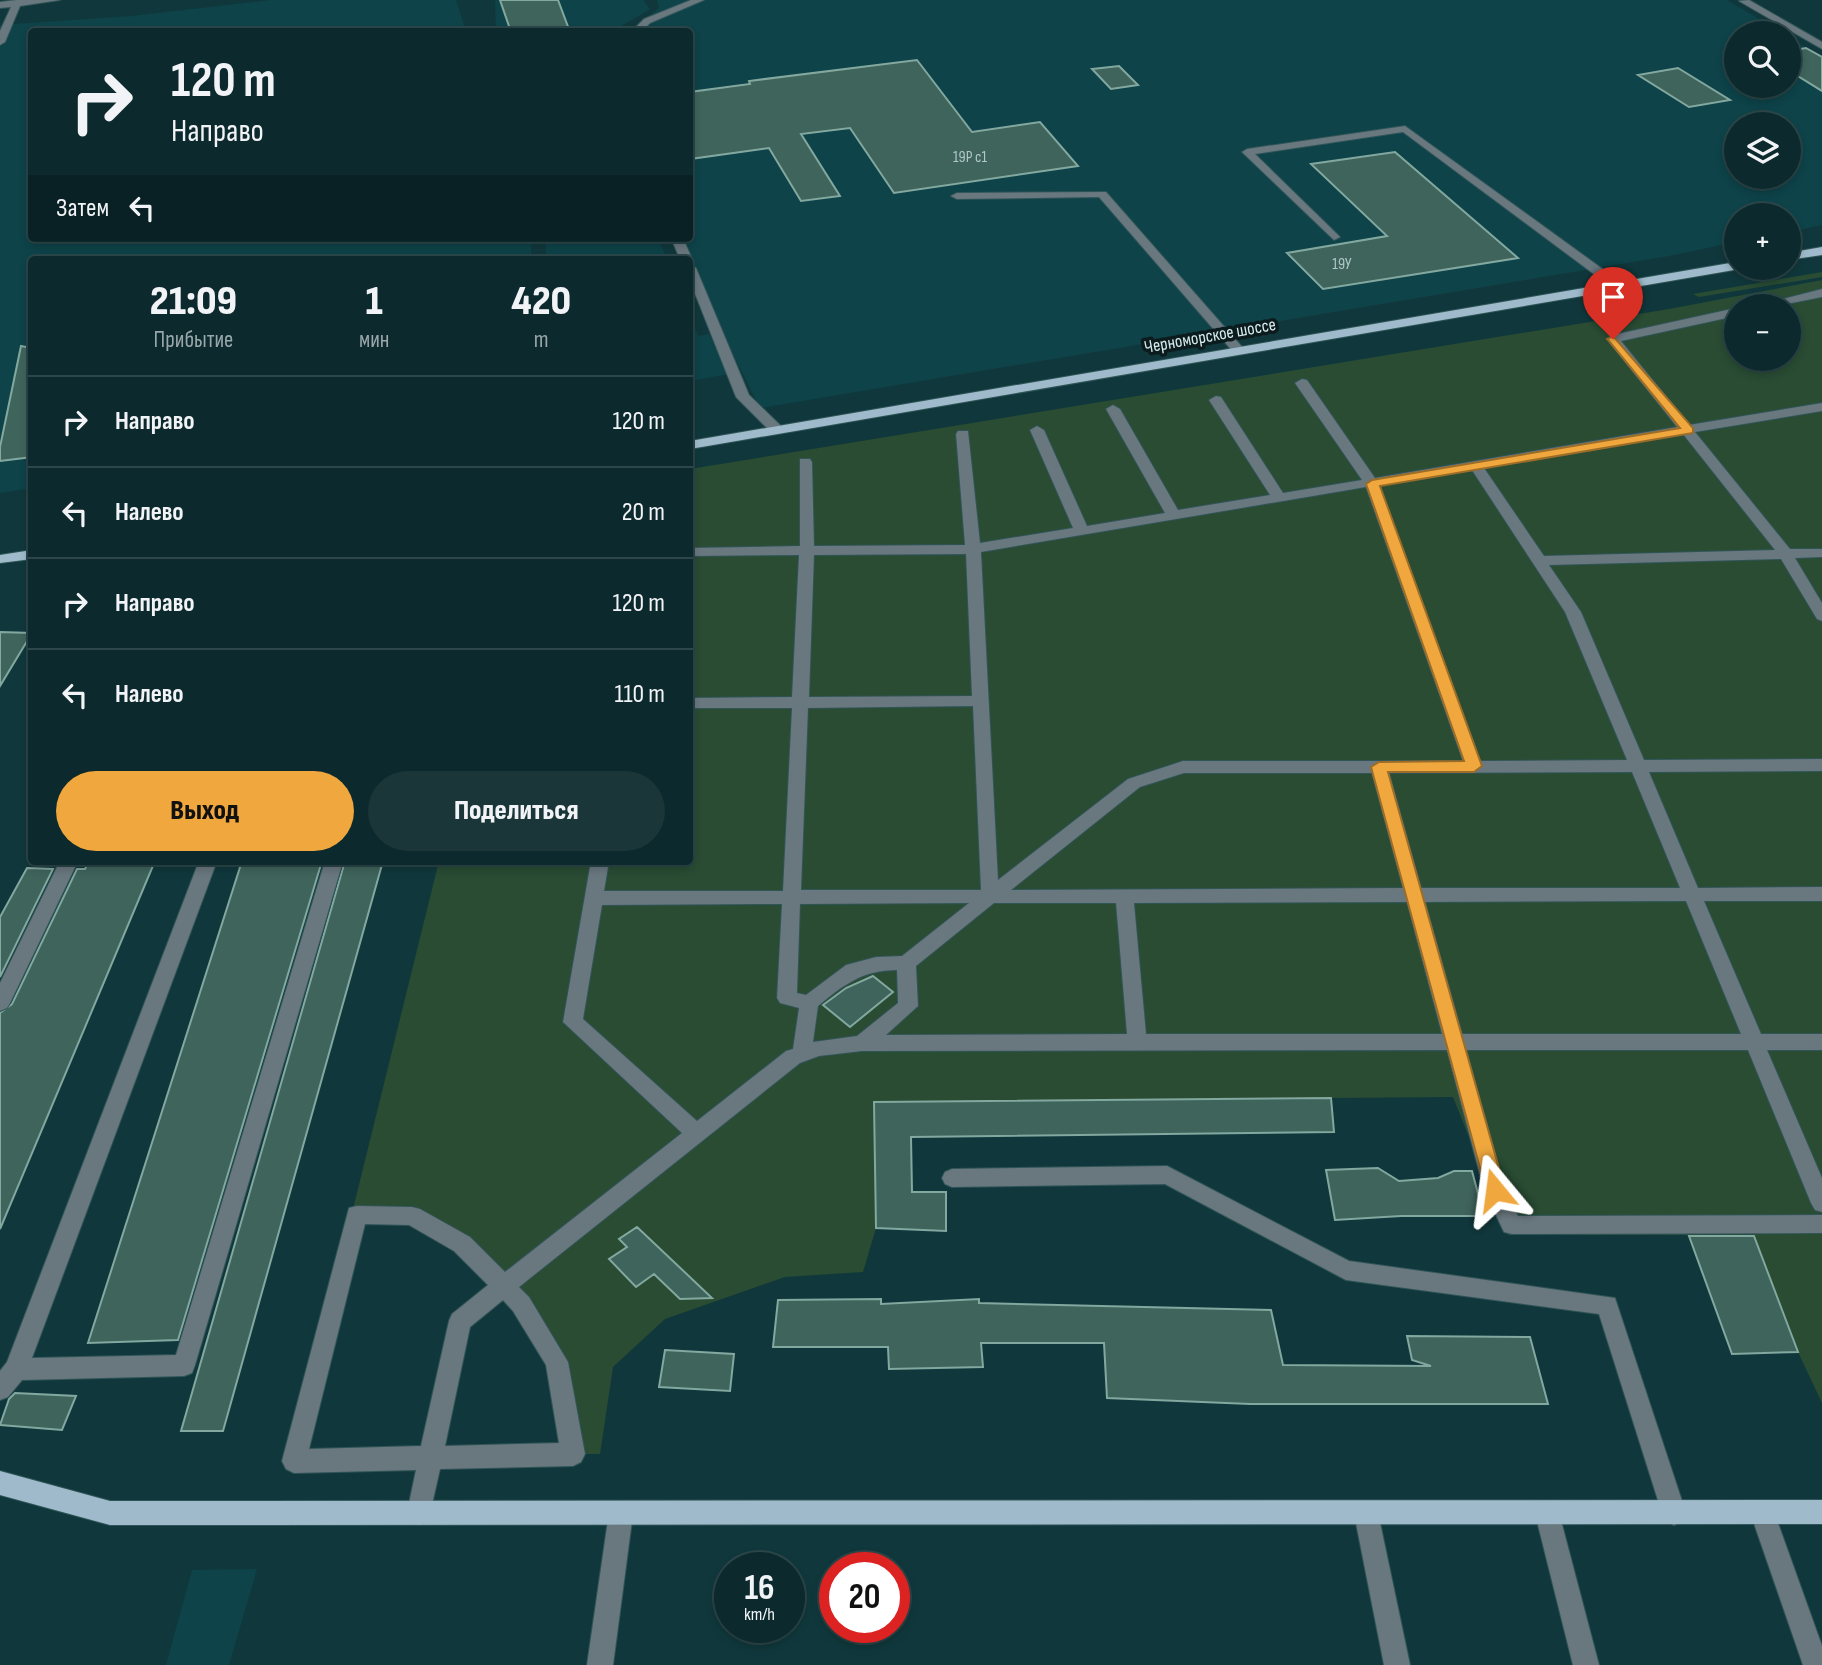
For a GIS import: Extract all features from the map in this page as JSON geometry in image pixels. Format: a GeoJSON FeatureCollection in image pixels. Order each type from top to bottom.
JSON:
{"type":"FeatureCollection","features":[{"type":"Feature","properties":{"kind":"main road"},"geometry":{"type":"LineString","coordinates":[[1801,255],[1822,251]]}},
{"type":"Feature","properties":{"kind":"main road","name":"Черноморское шоссе"},"geometry":{"type":"LineString","coordinates":[[693,444],[1724,268]]}},
{"type":"Feature","properties":{"kind":"main road"},"geometry":{"type":"LineString","coordinates":[[0,559],[28,555]]}},
{"type":"Feature","properties":{"kind":"main road"},"geometry":{"type":"LineString","coordinates":[[0,1483],[110,1513],[1822,1512]]}},
{"type":"Feature","properties":{"kind":"street"},"geometry":{"type":"LineString","coordinates":[[0,5],[55,0]]}},
{"type":"Feature","properties":{"kind":"street"},"geometry":{"type":"LineString","coordinates":[[639,28],[647,21],[698,0]]}},
{"type":"Feature","properties":{"kind":"street"},"geometry":{"type":"LineString","coordinates":[[1745,1],[1822,46]]}},
{"type":"Feature","properties":{"kind":"street"},"geometry":{"type":"LineString","coordinates":[[0,42],[17,4]]}},
{"type":"Feature","properties":{"kind":"street"},"geometry":{"type":"LineString","coordinates":[[1334,237],[1247,152],[1405,129],[1618,286]]}},
{"type":"Feature","properties":{"kind":"street"},"geometry":{"type":"LineString","coordinates":[[957,196],[1102,194],[1238,351]]}},
{"type":"Feature","properties":{"kind":"street"},"geometry":{"type":"LineString","coordinates":[[693,275],[743,397],[777,430]]}},
{"type":"Feature","properties":{"kind":"street"},"geometry":{"type":"LineString","coordinates":[[1801,297],[1822,293]]}},
{"type":"Feature","properties":{"kind":"street"},"geometry":{"type":"LineString","coordinates":[[1724,315],[1613,339],[1785,553],[1822,616]]}},
{"type":"Feature","properties":{"kind":"street"},"geometry":{"type":"LineString","coordinates":[[1302,383],[1372,484],[1474,766]]}},
{"type":"Feature","properties":{"kind":"street"},"geometry":{"type":"LineString","coordinates":[[1216,400],[1280,499]]}},
{"type":"Feature","properties":{"kind":"street"},"geometry":{"type":"LineString","coordinates":[[693,552],[973,549],[1477,467],[1822,407]]}},
{"type":"Feature","properties":{"kind":"street"},"geometry":{"type":"LineString","coordinates":[[1113,409],[1174,516]]}},
{"type":"Feature","properties":{"kind":"street"},"geometry":{"type":"LineString","coordinates":[[1037,430],[1082,531]]}},
{"type":"Feature","properties":{"kind":"street"},"geometry":{"type":"LineString","coordinates":[[963,434],[973,549],[990,896]]}},
{"type":"Feature","properties":{"kind":"street"},"geometry":{"type":"LineString","coordinates":[[805,462],[807,550],[787,998],[809,1003]]}},
{"type":"Feature","properties":{"kind":"street"},"geometry":{"type":"LineString","coordinates":[[1477,467],[1573,612],[1822,1203]]}},
{"type":"Feature","properties":{"kind":"street"},"geometry":{"type":"LineString","coordinates":[[1539,561],[1822,553]]}},
{"type":"Feature","properties":{"kind":"street"},"geometry":{"type":"LineString","coordinates":[[693,703],[981,701]]}},
{"type":"Feature","properties":{"kind":"street"},"geometry":{"type":"LineString","coordinates":[[802,1054],[809,1003],[853,968],[877,962],[906,963],[1134,783],[1183,768],[1822,765]]}},
{"type":"Feature","properties":{"kind":"street"},"geometry":{"type":"LineString","coordinates":[[1379,767],[1495,1190],[1512,1225],[1822,1224]]}},
{"type":"Feature","properties":{"kind":"street"},"geometry":{"type":"LineString","coordinates":[[0,1003],[67,865]]}},
{"type":"Feature","properties":{"kind":"street"},"geometry":{"type":"LineString","coordinates":[[0,1389],[16,1369],[206,865]]}},
{"type":"Feature","properties":{"kind":"street"},"geometry":{"type":"LineString","coordinates":[[16,1369],[184,1365],[333,865]]}},
{"type":"Feature","properties":{"kind":"street"},"geometry":{"type":"LineString","coordinates":[[599,865],[573,1022],[698,1135]]}},
{"type":"Feature","properties":{"kind":"street"},"geometry":{"type":"LineString","coordinates":[[593,898],[792,895],[1822,894]]}},
{"type":"Feature","properties":{"kind":"street"},"geometry":{"type":"LineString","coordinates":[[1124,896],[1137,1042]]}},
{"type":"Feature","properties":{"kind":"street"},"geometry":{"type":"LineString","coordinates":[[862,1044],[908,1006],[906,963]]}},
{"type":"Feature","properties":{"kind":"street"},"geometry":{"type":"LineString","coordinates":[[419,1513],[460,1321],[698,1135],[793,1057],[819,1048],[862,1044],[1137,1042],[1822,1042]]}},
{"type":"Feature","properties":{"kind":"street"},"geometry":{"type":"LineString","coordinates":[[952,1178],[1167,1175],[1346,1270],[1607,1306],[1674,1513]]}},
{"type":"Feature","properties":{"kind":"street"},"geometry":{"type":"LineString","coordinates":[[357,1215],[412,1216],[462,1244],[521,1304],[557,1362],[573,1454],[430,1458],[294,1461],[357,1215]]}},
{"type":"Feature","properties":{"kind":"street"},"geometry":{"type":"LineString","coordinates":[[1762,1512],[1816,1665]]}},
{"type":"Feature","properties":{"kind":"street"},"geometry":{"type":"LineString","coordinates":[[600,1665],[621,1513]]}},
{"type":"Feature","properties":{"kind":"street"},"geometry":{"type":"LineString","coordinates":[[1366,1513],[1397,1665]]}},
{"type":"Feature","properties":{"kind":"street"},"geometry":{"type":"LineString","coordinates":[[1547,1513],[1586,1665]]}},
{"type":"Feature","properties":{"kind":"shaded area"},"geometry":{"type":"Polygon","coordinates":[[[272,0],[456,0],[465,28],[28,28],[28,242],[531,242],[531,256],[28,256],[28,488],[0,493],[0,25],[131,16],[272,0]]]}},
{"type":"Feature","properties":{"kind":"shaded area"},"geometry":{"type":"Polygon","coordinates":[[[495,0],[643,0],[650,9],[618,28],[496,28],[495,0]]]}},
{"type":"Feature","properties":{"kind":"shaded area"},"geometry":{"type":"Polygon","coordinates":[[[657,0],[1727,0],[1763,21],[1724,21],[1724,98],[1801,98],[1801,44],[1822,57],[1822,225],[1801,229],[1801,203],[1724,203],[1724,245],[1669,256],[760,408],[693,275],[693,256],[688,256],[677,242],[693,242],[693,28],[633,28],[659,8],[657,0]]]}},
{"type":"Feature","properties":{"kind":"shaded area"},"geometry":{"type":"Polygon","coordinates":[[[546,242],[660,242],[666,256],[546,256],[546,242]]]}},
{"type":"Feature","properties":{"kind":"shaded area"},"geometry":{"type":"Polygon","coordinates":[[[693,323],[698,336],[709,334],[729,374],[693,380],[693,323]]]}},
{"type":"Feature","properties":{"kind":"shaded area"},"geometry":{"type":"Polygon","coordinates":[[[257,1569],[229,1665],[166,1665],[192,1570],[257,1569]]]}},
{"type":"Feature","properties":{"kind":"green space"},"geometry":{"type":"Polygon","coordinates":[[[1822,272],[1822,277],[1699,297],[1693,294],[1775,280],[1801,280],[1801,276],[1822,272]]]}},
{"type":"Feature","properties":{"kind":"green space"},"geometry":{"type":"Polygon","coordinates":[[[1822,280],[1822,1403],[1798,1352],[1753,1235],[1508,1235],[1453,1097],[874,1102],[876,1228],[863,1272],[785,1277],[665,1319],[613,1367],[600,1454],[573,1454],[557,1362],[521,1304],[412,1216],[353,1209],[438,865],[693,865],[693,469],[1724,299],[1724,371],[1801,371],[1801,294],[1748,294],[1822,280]]]}},
{"type":"Feature","properties":{"kind":"building"},"geometry":{"type":"Polygon","coordinates":[[[500,0],[558,0],[568,28],[510,28],[500,0]]]}},
{"type":"Feature","properties":{"kind":"building"},"geometry":{"type":"Polygon","coordinates":[[[1806,48],[1822,57],[1822,91],[1801,78],[1801,49],[1806,48]]]}},
{"type":"Feature","properties":{"kind":"building"},"geometry":{"type":"Polygon","coordinates":[[[917,60],[972,132],[1040,122],[1078,166],[894,193],[850,128],[801,134],[840,196],[801,201],[769,148],[693,159],[693,92],[750,84],[749,81],[917,60]]]}},
{"type":"Feature","properties":{"kind":"building"},"geometry":{"type":"Polygon","coordinates":[[[1119,66],[1138,85],[1111,89],[1092,69],[1119,66]]]}},
{"type":"Feature","properties":{"kind":"building"},"geometry":{"type":"Polygon","coordinates":[[[1678,68],[1730,100],[1689,107],[1638,75],[1678,68]]]}},
{"type":"Feature","properties":{"kind":"building"},"geometry":{"type":"Polygon","coordinates":[[[1395,152],[1518,258],[1323,289],[1287,253],[1387,236],[1311,164],[1395,152]]]}},
{"type":"Feature","properties":{"kind":"building"},"geometry":{"type":"Polygon","coordinates":[[[21,346],[28,347],[28,458],[0,461],[0,447],[21,346]]]}},
{"type":"Feature","properties":{"kind":"building"},"geometry":{"type":"Polygon","coordinates":[[[0,632],[28,633],[28,640],[0,686],[0,632]]]}},
{"type":"Feature","properties":{"kind":"building"},"geometry":{"type":"Polygon","coordinates":[[[87,865],[153,865],[0,1229],[0,1013],[12,1004],[77,869],[85,869],[87,865]]]}},
{"type":"Feature","properties":{"kind":"building"},"geometry":{"type":"Polygon","coordinates":[[[241,865],[321,865],[178,1340],[88,1343],[241,865]]]}},
{"type":"Feature","properties":{"kind":"building"},"geometry":{"type":"Polygon","coordinates":[[[344,865],[382,865],[223,1431],[181,1431],[344,865]]]}},
{"type":"Feature","properties":{"kind":"building"},"geometry":{"type":"Polygon","coordinates":[[[27,868],[53,869],[0,977],[0,917],[27,868]]]}},
{"type":"Feature","properties":{"kind":"building"},"geometry":{"type":"Polygon","coordinates":[[[873,976],[893,992],[850,1027],[823,1005],[846,988],[873,976]]]}},
{"type":"Feature","properties":{"kind":"building"},"geometry":{"type":"Polygon","coordinates":[[[1331,1098],[1334,1132],[911,1137],[912,1192],[946,1192],[946,1231],[876,1228],[874,1102],[1331,1098]]]}},
{"type":"Feature","properties":{"kind":"building"},"geometry":{"type":"Polygon","coordinates":[[[1378,1168],[1399,1181],[1438,1178],[1454,1171],[1472,1171],[1484,1216],[1401,1216],[1335,1220],[1326,1170],[1378,1168]]]}},
{"type":"Feature","properties":{"kind":"building"},"geometry":{"type":"Polygon","coordinates":[[[637,1227],[712,1298],[680,1299],[654,1274],[636,1287],[609,1259],[627,1247],[619,1239],[637,1227]]]}},
{"type":"Feature","properties":{"kind":"building"},"geometry":{"type":"Polygon","coordinates":[[[1689,1236],[1754,1236],[1798,1352],[1732,1354],[1689,1236]]]}},
{"type":"Feature","properties":{"kind":"building"},"geometry":{"type":"Polygon","coordinates":[[[881,1299],[881,1304],[979,1299],[979,1303],[1271,1310],[1283,1365],[1431,1366],[1412,1360],[1407,1336],[1530,1337],[1548,1404],[1250,1404],[1107,1398],[1104,1343],[981,1343],[983,1367],[889,1369],[888,1347],[773,1347],[778,1300],[881,1299]]]}},
{"type":"Feature","properties":{"kind":"building"},"geometry":{"type":"Polygon","coordinates":[[[665,1350],[734,1354],[730,1391],[659,1387],[665,1350]]]}},
{"type":"Feature","properties":{"kind":"building"},"geometry":{"type":"Polygon","coordinates":[[[15,1393],[76,1396],[62,1430],[0,1425],[9,1399],[15,1393]]]}},
{"type":"Feature","properties":{"kind":"route"},"geometry":{"type":"LineString","coordinates":[[1495,1190],[1379,767],[1474,766],[1372,484],[1688,430],[1613,339]]}}]}
